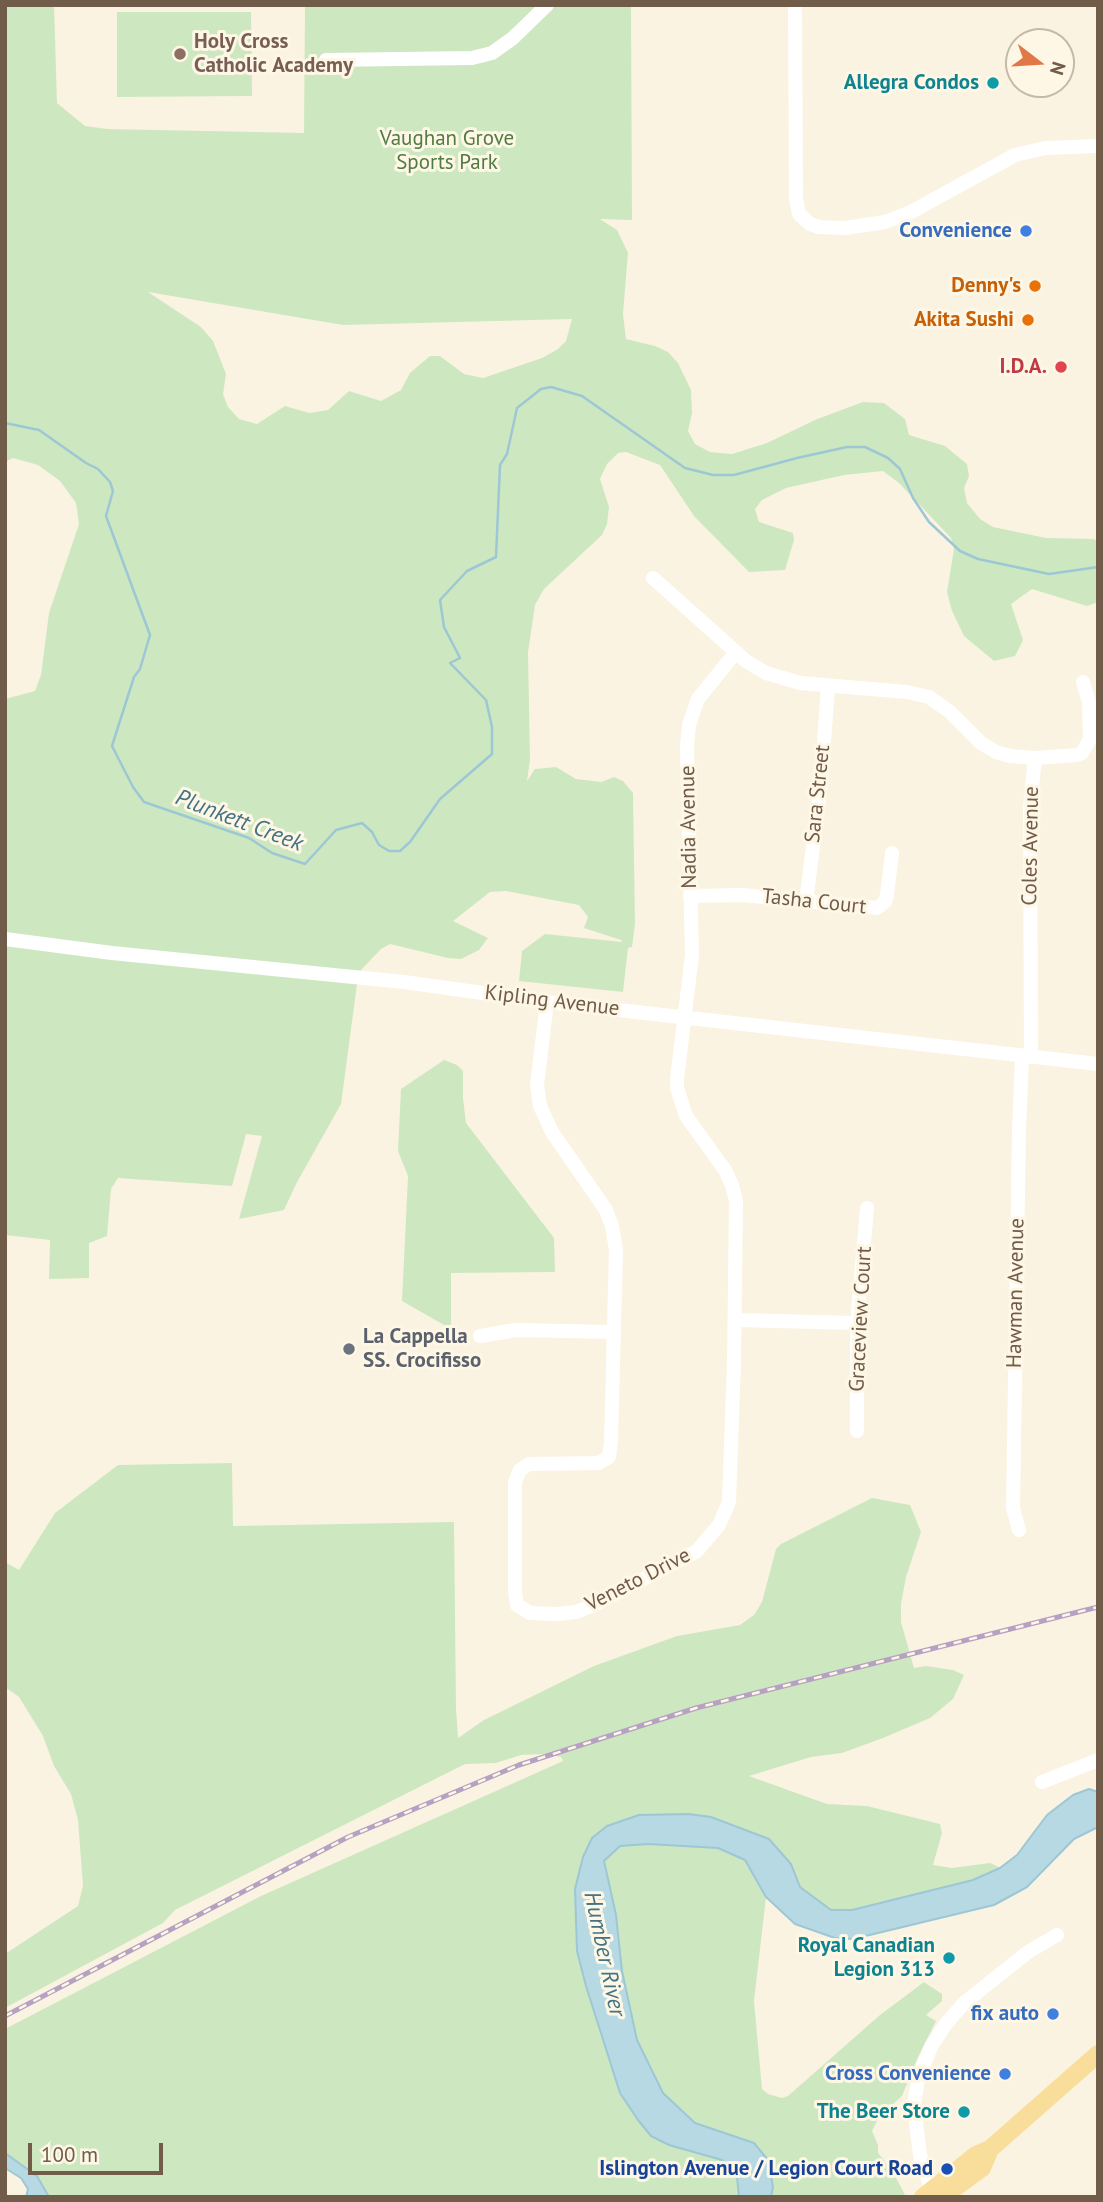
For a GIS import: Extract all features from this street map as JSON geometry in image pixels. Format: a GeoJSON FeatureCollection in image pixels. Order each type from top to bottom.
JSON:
{"type":"FeatureCollection","features":[{"type":"Feature","properties":{"kind":"main road"},"geometry":{"type":"LineString","coordinates":[[933,2195],[976,2155],[990,2150],[1098,2054]]}},
{"type":"Feature","properties":{"kind":"street"},"geometry":{"type":"LineString","coordinates":[[326,60],[472,58],[492,53],[513,38],[547,5]]}},
{"type":"Feature","properties":{"kind":"street"},"geometry":{"type":"LineString","coordinates":[[794,5],[796,198],[799,214],[810,224],[819,227],[855,228],[885,222],[911,212],[1001,161],[1024,152],[1053,147],[1098,146]]}},
{"type":"Feature","properties":{"kind":"street"},"geometry":{"type":"LineString","coordinates":[[653,578],[756,668],[778,678],[828,686],[907,692],[929,697],[950,712],[988,748],[1010,756],[1035,758]]}},
{"type":"Feature","properties":{"kind":"street","name":"Nadia Avenue"},"geometry":{"type":"LineString","coordinates":[[685,1016],[692,956],[687,746],[689,725],[698,699],[736,652]]}},
{"type":"Feature","properties":{"kind":"street","name":"Coles Avenue"},"geometry":{"type":"LineString","coordinates":[[1027,1056],[1030,807],[1035,758],[1077,755],[1086,748],[1090,739],[1089,702],[1083,682]]}},
{"type":"Feature","properties":{"kind":"street","name":"Sara Street"},"geometry":{"type":"LineString","coordinates":[[806,902],[821,784],[828,686]]}},
{"type":"Feature","properties":{"kind":"street","name":"Tasha Court"},"geometry":{"type":"LineString","coordinates":[[690,896],[742,895],[877,908],[885,902],[887,895],[892,853]]}},
{"type":"Feature","properties":{"kind":"street","name":"Kipling Avenue"},"geometry":{"type":"LineString","coordinates":[[5,939],[112,953],[404,982],[547,1002],[1098,1065]]}},
{"type":"Feature","properties":{"kind":"street","name":"Veneto Drive"},"geometry":{"type":"LineString","coordinates":[[547,1002],[537,1085],[542,1113],[552,1132],[602,1204],[612,1226],[616,1250],[612,1429],[609,1457],[598,1463],[529,1464],[517,1475],[515,1599],[525,1612],[566,1614],[586,1609],[687,1557],[713,1534],[725,1514],[731,1490],[737,1211],[735,1193],[725,1170],[689,1122],[679,1097],[677,1079],[685,1016]]}},
{"type":"Feature","properties":{"kind":"street","name":"Hawman Avenue"},"geometry":{"type":"LineString","coordinates":[[1019,1530],[1013,1508],[1019,1131],[1027,1056]]}},
{"type":"Feature","properties":{"kind":"street","name":"Graceview Court"},"geometry":{"type":"LineString","coordinates":[[857,1431],[858,1323],[867,1208]]}},
{"type":"Feature","properties":{"kind":"street"},"geometry":{"type":"LineString","coordinates":[[735,1320],[858,1323]]}},
{"type":"Feature","properties":{"kind":"street"},"geometry":{"type":"LineString","coordinates":[[480,1336],[516,1330],[614,1332]]}},
{"type":"Feature","properties":{"kind":"street"},"geometry":{"type":"LineString","coordinates":[[1042,1782],[1098,1760]]}},
{"type":"Feature","properties":{"kind":"street"},"geometry":{"type":"LineString","coordinates":[[933,2195],[920,2155],[914,2105],[918,2079],[931,2047],[964,2003],[1028,1952],[1057,1935]]}},
{"type":"Feature","properties":{"kind":"green space","name":"Vaughan Grove Sports Park"},"geometry":{"type":"Polygon","coordinates":[[[5,5],[54,5],[57,103],[85,126],[107,129],[304,133],[305,5],[631,5],[632,220],[600,219],[617,230],[628,253],[623,314],[626,339],[668,352],[678,363],[691,390],[692,413],[688,431],[695,444],[710,452],[732,454],[767,443],[815,420],[863,402],[884,403],[905,419],[909,435],[945,446],[967,464],[969,476],[964,488],[967,503],[980,519],[993,527],[1046,538],[1094,539],[1098,542],[1098,602],[1087,606],[1032,589],[1011,604],[1023,640],[1015,656],[994,661],[964,636],[952,611],[947,592],[954,549],[951,538],[899,483],[883,471],[844,475],[786,488],[762,500],[755,509],[759,522],[793,533],[794,540],[785,570],[749,572],[694,516],[660,465],[626,452],[618,453],[607,464],[600,479],[609,507],[607,524],[602,535],[544,589],[535,605],[528,652],[530,760],[527,781],[535,769],[556,767],[576,779],[601,782],[614,777],[623,781],[633,793],[635,924],[632,947],[628,948],[623,992],[519,981],[522,951],[545,934],[622,942],[584,928],[588,917],[579,905],[506,891],[490,892],[453,921],[488,938],[479,950],[461,959],[390,944],[381,949],[361,970],[341,1104],[284,1210],[239,1219],[262,1136],[246,1134],[232,1186],[118,1178],[111,1189],[107,1236],[89,1243],[89,1278],[49,1279],[50,1240],[5,1235],[5,699],[35,691],[41,675],[49,613],[79,524],[76,503],[60,481],[38,465],[13,458],[5,462],[5,5]],[[148,292],[201,327],[213,341],[226,374],[223,394],[228,407],[239,419],[257,424],[285,406],[309,413],[328,410],[349,391],[381,401],[401,390],[410,373],[430,356],[440,356],[464,374],[483,378],[542,358],[558,349],[566,341],[572,319],[343,325],[148,292]]]}},
{"type":"Feature","properties":{"kind":"green space"},"geometry":{"type":"Polygon","coordinates":[[[117,12],[251,12],[252,96],[117,97],[117,12]]]}},
{"type":"Feature","properties":{"kind":"green space"},"geometry":{"type":"Polygon","coordinates":[[[444,1060],[457,1065],[463,1071],[466,1123],[554,1238],[555,1272],[451,1273],[451,1329],[402,1301],[408,1176],[398,1151],[401,1089],[444,1060]]]}},
{"type":"Feature","properties":{"kind":"green space"},"geometry":{"type":"Polygon","coordinates":[[[232,1463],[233,1526],[454,1522],[458,1738],[484,1720],[594,1666],[677,1636],[740,1625],[754,1615],[762,1602],[776,1549],[781,1544],[872,1498],[910,1505],[921,1532],[906,1577],[901,1622],[914,1668],[926,1666],[953,1670],[964,1675],[953,1699],[930,1718],[883,1738],[842,1753],[811,1757],[749,1776],[827,1804],[867,1806],[940,1824],[942,1833],[933,1865],[952,1868],[990,1863],[1001,1868],[973,1880],[889,1902],[852,1910],[831,1910],[800,1887],[791,1864],[769,1839],[607,1826],[577,1951],[620,2093],[651,2136],[669,2145],[722,2160],[737,2177],[739,2197],[49,2197],[37,2176],[5,2153],[5,2029],[261,1896],[563,1761],[561,1757],[547,1754],[521,1755],[496,1763],[465,1764],[175,1910],[163,1923],[5,2008],[5,1954],[78,1906],[83,1886],[78,1820],[71,1794],[54,1766],[43,1736],[19,1697],[5,1687],[5,1562],[19,1570],[55,1513],[118,1465],[232,1463]]]}},
{"type":"Feature","properties":{"kind":"green space"},"geometry":{"type":"Polygon","coordinates":[[[647,1844],[718,1848],[745,1860],[766,1897],[754,2001],[762,2089],[768,2094],[782,2098],[788,2096],[880,2015],[924,1982],[942,1994],[942,2001],[926,2015],[936,2021],[902,2096],[879,2117],[872,2131],[878,2145],[878,2153],[892,2170],[905,2195],[903,2197],[771,2197],[773,2187],[754,2143],[696,2123],[663,2093],[637,2040],[622,1971],[616,1915],[604,1861],[620,1846],[647,1844]]]}},
{"type":"Feature","properties":{"kind":"water","name":"Humber River"},"geometry":{"type":"Polygon","coordinates":[[[1089,1789],[1098,1792],[1098,1827],[1074,1839],[1027,1887],[994,1905],[853,1939],[835,1938],[795,1924],[766,1897],[745,1860],[718,1848],[648,1844],[620,1846],[604,1861],[616,1915],[622,1971],[637,2040],[663,2093],[695,2123],[754,2143],[768,2160],[773,2187],[771,2197],[739,2197],[737,2177],[722,2160],[669,2145],[651,2136],[638,2120],[620,2093],[577,1951],[575,1889],[583,1857],[592,1838],[607,1826],[639,1815],[688,1814],[711,1817],[769,1839],[791,1864],[800,1887],[831,1910],[852,1910],[973,1880],[1000,1868],[1017,1855],[1047,1815],[1073,1795],[1089,1789]]]}},
{"type":"Feature","properties":{"kind":"water"},"geometry":{"type":"Polygon","coordinates":[[[5,2153],[37,2176],[49,2197],[26,2197],[28,2189],[21,2178],[5,2168],[5,2153]]]}},
{"type":"Feature","properties":{"kind":"waterway","name":"Plunkett Creek"},"geometry":{"type":"LineString","coordinates":[[5,423],[39,430],[98,469],[110,482],[113,491],[106,516],[150,635],[112,746],[133,787],[144,802],[249,838],[272,853],[305,864],[336,830],[362,823],[372,832],[379,845],[389,851],[400,851],[410,842],[440,799],[492,754],[492,727],[486,700],[450,663],[460,658],[444,627],[440,600],[467,571],[496,557],[500,465],[507,454],[517,408],[541,389],[551,387],[582,396],[685,468],[713,475],[734,475],[847,447],[865,447],[888,458],[900,469],[913,498],[929,522],[960,551],[978,559],[1049,574],[1098,567]]}},
{"type":"Feature","properties":{"kind":"railway"},"geometry":{"type":"LineString","coordinates":[[5,2016],[348,1837],[519,1765],[696,1708],[1098,1607]]}},
{"type":"Feature","properties":{"kind":"place","name":"Holy Cross Catholic Academy"},"geometry":{"type":"Point","coordinates":[180,54]}},
{"type":"Feature","properties":{"kind":"place","name":"Allegra Condos"},"geometry":{"type":"Point","coordinates":[993,83]}},
{"type":"Feature","properties":{"kind":"place","name":"Convenience"},"geometry":{"type":"Point","coordinates":[1026,231]}},
{"type":"Feature","properties":{"kind":"place","name":"Denny's"},"geometry":{"type":"Point","coordinates":[1035,286]}},
{"type":"Feature","properties":{"kind":"place","name":"Akita Sushi"},"geometry":{"type":"Point","coordinates":[1028,320]}},
{"type":"Feature","properties":{"kind":"place","name":"I.D.A."},"geometry":{"type":"Point","coordinates":[1061,367]}},
{"type":"Feature","properties":{"kind":"place","name":"La Cappella SS. Crocifisso"},"geometry":{"type":"Point","coordinates":[349,1349]}},
{"type":"Feature","properties":{"kind":"place","name":"Royal Canadian Legion 313"},"geometry":{"type":"Point","coordinates":[949,1958]}},
{"type":"Feature","properties":{"kind":"place","name":"fix auto"},"geometry":{"type":"Point","coordinates":[1053,2014]}},
{"type":"Feature","properties":{"kind":"place","name":"Cross Convenience"},"geometry":{"type":"Point","coordinates":[1005,2074]}},
{"type":"Feature","properties":{"kind":"place","name":"The Beer Store"},"geometry":{"type":"Point","coordinates":[964,2112]}},
{"type":"Feature","properties":{"kind":"place","name":"Islington Avenue / Legion Court Road"},"geometry":{"type":"Point","coordinates":[947,2169]}}]}
